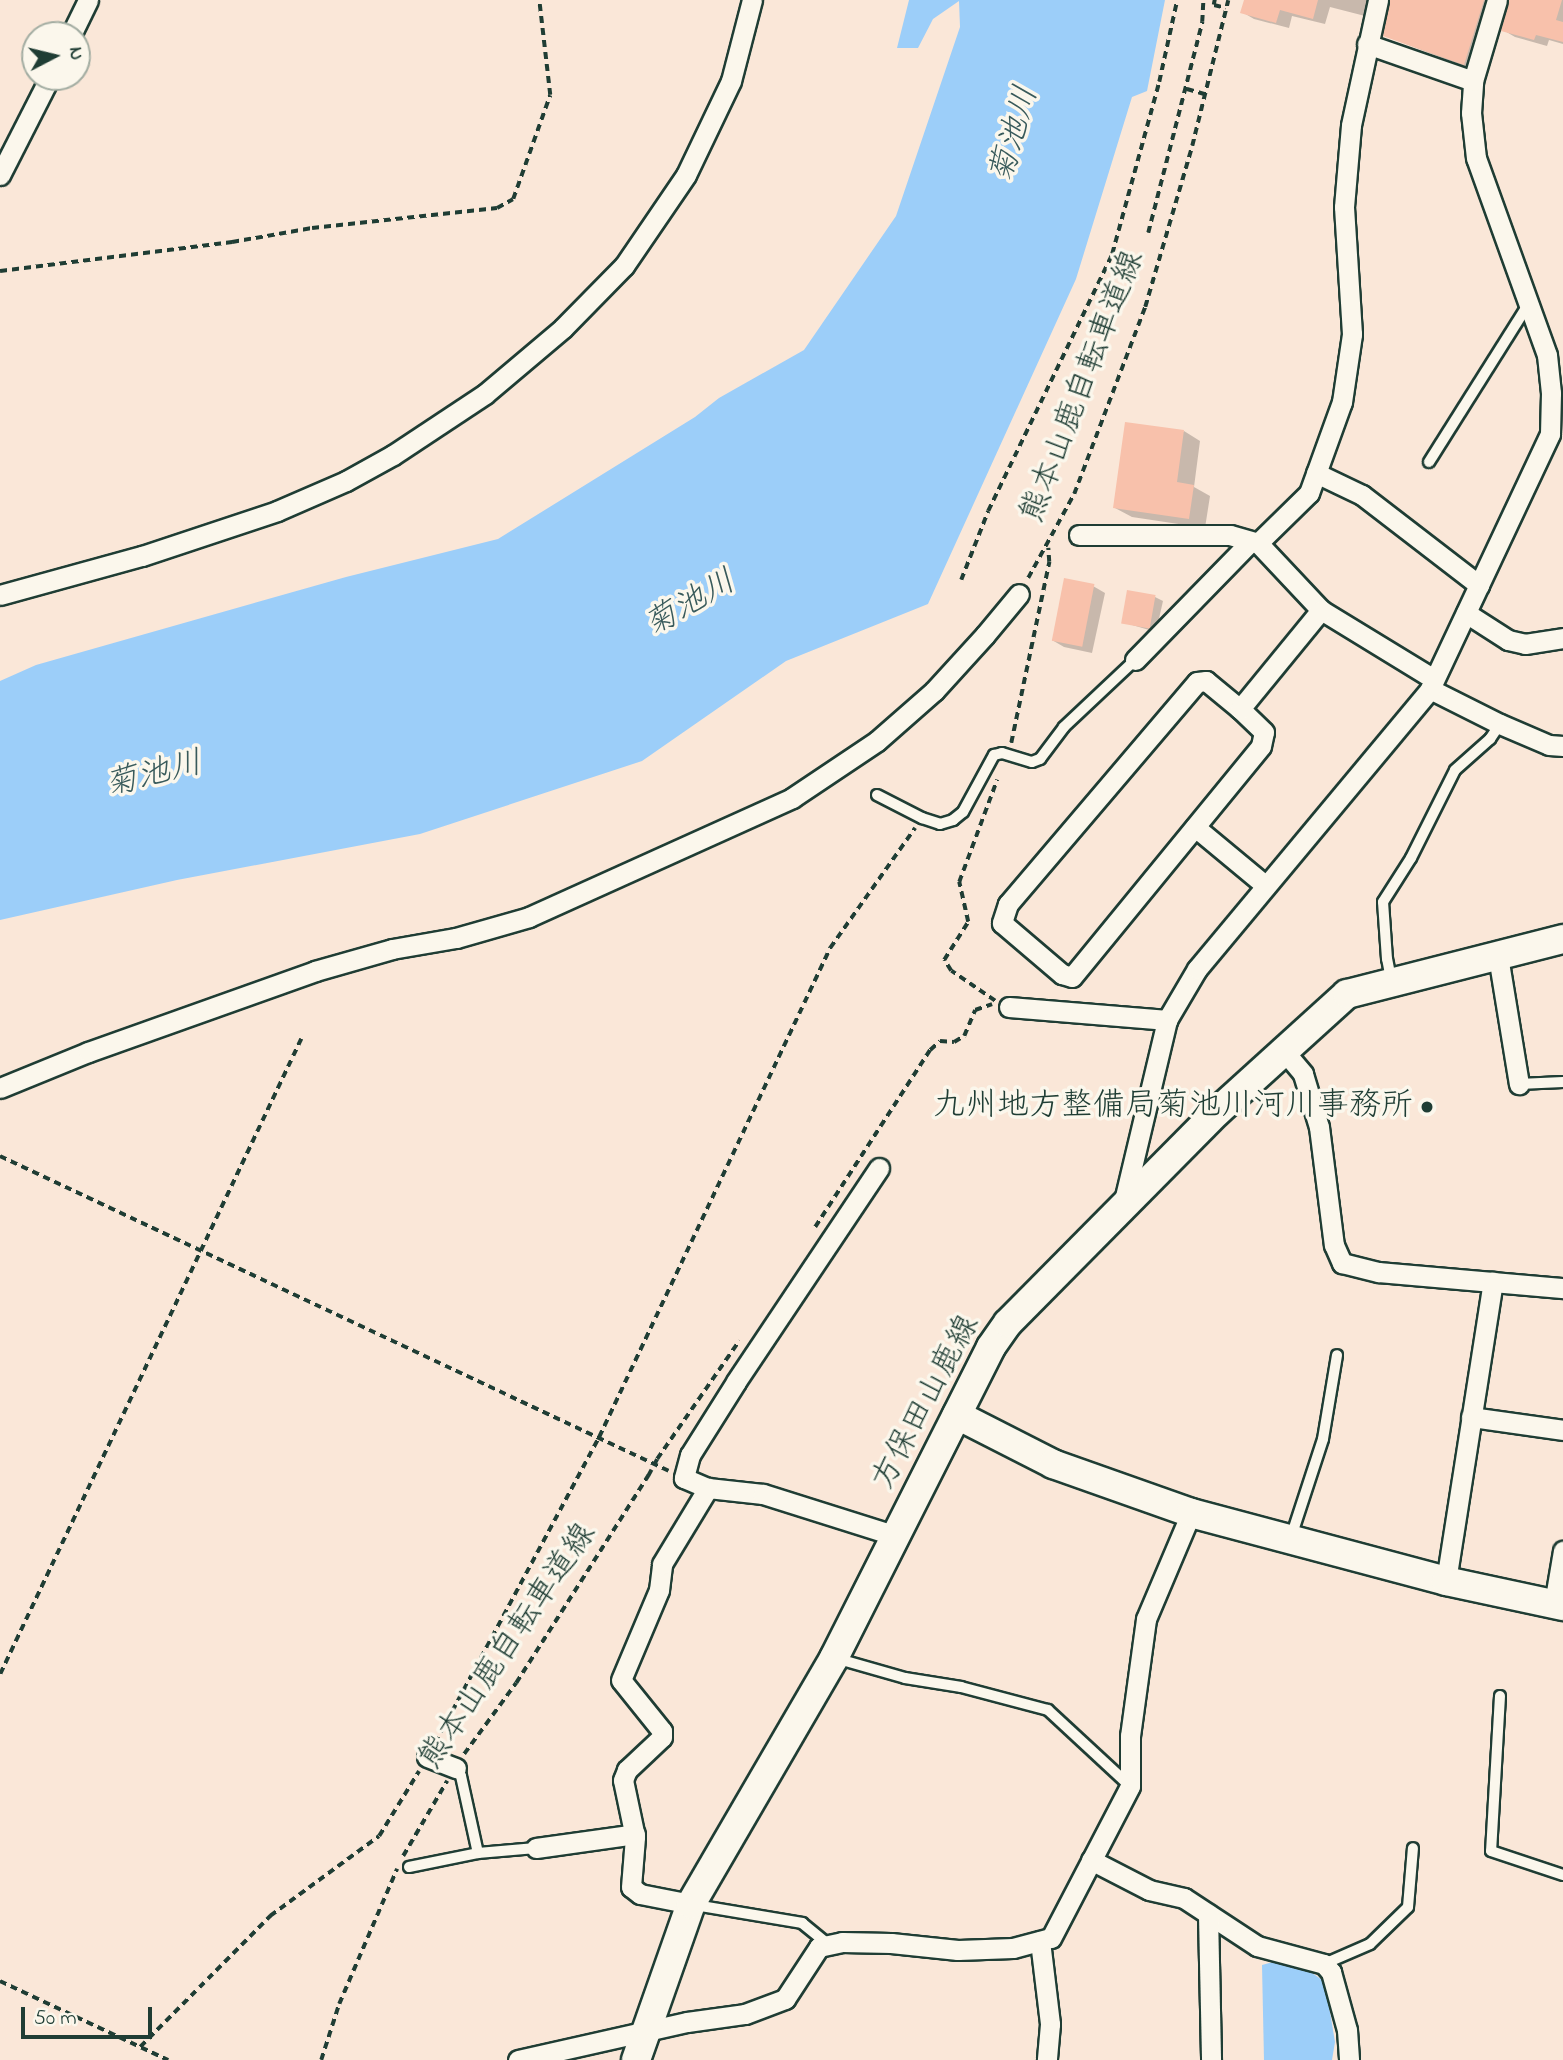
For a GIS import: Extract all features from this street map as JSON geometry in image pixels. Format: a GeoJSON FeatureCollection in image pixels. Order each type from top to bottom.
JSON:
{"type":"FeatureCollection","features":[{"type":"Feature","properties":{"kind":"main road","name":"方保田山鹿線"},"geometry":{"type":"LineString","coordinates":[[639,2047],[691,1904],[834,1658],[991,1347],[1008,1323],[1123,1205],[1347,994],[1391,980],[1563,939]]}},
{"type":"Feature","properties":{"kind":"main road"},"geometry":{"type":"LineString","coordinates":[[957,1415],[1053,1464],[1191,1513],[1446,1581],[1558,1605]]}},
{"type":"Feature","properties":{"kind":"street"},"geometry":{"type":"LineString","coordinates":[[78,21],[88,0]]}},
{"type":"Feature","properties":{"kind":"street"},"geometry":{"type":"LineString","coordinates":[[0,595],[142,556],[277,511],[346,481],[393,455],[485,394],[564,328],[624,265],[686,175],[731,81],[752,0]]}},
{"type":"Feature","properties":{"kind":"street"},"geometry":{"type":"LineString","coordinates":[[1135,660],[1254,542],[1309,493],[1342,402],[1352,334],[1344,207],[1351,125],[1378,0]]}},
{"type":"Feature","properties":{"kind":"street"},"geometry":{"type":"LineString","coordinates":[[1123,1205],[1167,1020],[1197,969],[1432,684],[1479,584],[1556,434],[1547,355],[1476,158],[1471,113],[1473,81],[1497,0]]}},
{"type":"Feature","properties":{"kind":"street"},"geometry":{"type":"LineString","coordinates":[[1367,44],[1473,81]]}},
{"type":"Feature","properties":{"kind":"street"},"geometry":{"type":"LineString","coordinates":[[0,175],[43,91]]}},
{"type":"Feature","properties":{"kind":"street"},"geometry":{"type":"LineString","coordinates":[[1316,473],[1362,495],[1479,584]]}},
{"type":"Feature","properties":{"kind":"street"},"geometry":{"type":"LineString","coordinates":[[1079,535],[1230,535],[1254,542],[1321,610],[1432,684],[1500,724],[1549,745],[1563,747]]}},
{"type":"Feature","properties":{"kind":"street"},"geometry":{"type":"LineString","coordinates":[[0,1088],[88,1052],[315,971],[392,949],[456,937],[529,917],[792,798],[877,741],[934,691],[1019,594]]}},
{"type":"Feature","properties":{"kind":"street"},"geometry":{"type":"LineString","coordinates":[[1240,709],[1321,610]]}},
{"type":"Feature","properties":{"kind":"street"},"geometry":{"type":"LineString","coordinates":[[1466,613],[1508,640],[1525,644],[1563,638]]}},
{"type":"Feature","properties":{"kind":"street"},"geometry":{"type":"LineString","coordinates":[[1206,681],[1240,709],[1264,732],[1261,746],[1072,977],[1062,974],[1002,923],[1008,904],[1197,682],[1206,681]]}},
{"type":"Feature","properties":{"kind":"street"},"geometry":{"type":"LineString","coordinates":[[1195,827],[1266,886]]}},
{"type":"Feature","properties":{"kind":"street"},"geometry":{"type":"LineString","coordinates":[[1498,956],[1519,1084]]}},
{"type":"Feature","properties":{"kind":"street"},"geometry":{"type":"LineString","coordinates":[[1003,1005],[1167,1020]]}},
{"type":"Feature","properties":{"kind":"street"},"geometry":{"type":"LineString","coordinates":[[1284,1051],[1303,1074],[1319,1127],[1334,1245],[1342,1263],[1379,1272],[1563,1289]]}},
{"type":"Feature","properties":{"kind":"street"},"geometry":{"type":"LineString","coordinates":[[879,1168],[690,1455],[684,1478],[708,1488],[763,1494],[896,1536]]}},
{"type":"Feature","properties":{"kind":"street"},"geometry":{"type":"LineString","coordinates":[[1446,1581],[1493,1282]]}},
{"type":"Feature","properties":{"kind":"street"},"geometry":{"type":"LineString","coordinates":[[1471,1418],[1563,1430]]}},
{"type":"Feature","properties":{"kind":"street"},"geometry":{"type":"LineString","coordinates":[[691,1904],[640,1894],[631,1887],[635,1834],[623,1780],[627,1770],[663,1737],[662,1731],[621,1680],[659,1590],[663,1564],[708,1488]]}},
{"type":"Feature","properties":{"kind":"street"},"geometry":{"type":"LineString","coordinates":[[518,2060],[639,2047],[785,1999],[819,1947],[842,1942],[891,1943],[958,1951],[1013,1948],[1051,1938],[1130,1786],[1130,1736],[1146,1619],[1191,1513]]}},
{"type":"Feature","properties":{"kind":"street"},"geometry":{"type":"LineString","coordinates":[[1558,1605],[1563,1551]]}},
{"type":"Feature","properties":{"kind":"street"},"geometry":{"type":"LineString","coordinates":[[427,1757],[456,1768]]}},
{"type":"Feature","properties":{"kind":"street"},"geometry":{"type":"LineString","coordinates":[[536,1848],[635,1834]]}},
{"type":"Feature","properties":{"kind":"street"},"geometry":{"type":"LineString","coordinates":[[1091,1860],[1149,1890],[1184,1898],[1257,1946],[1324,1964],[1331,1972],[1347,2030],[1349,2060]]}},
{"type":"Feature","properties":{"kind":"street"},"geometry":{"type":"LineString","coordinates":[[1208,1914],[1211,2060]]}},
{"type":"Feature","properties":{"kind":"street"},"geometry":{"type":"LineString","coordinates":[[1040,1941],[1050,2024],[1047,2060]]}},
{"type":"Feature","properties":{"kind":"lane"},"geometry":{"type":"LineString","coordinates":[[1429,462],[1528,304]]}},
{"type":"Feature","properties":{"kind":"lane"},"geometry":{"type":"LineString","coordinates":[[877,795],[940,824],[953,820],[963,812],[994,755],[1007,754],[1032,762],[1040,760],[1064,727],[1135,660]]}},
{"type":"Feature","properties":{"kind":"lane"},"geometry":{"type":"LineString","coordinates":[[1391,980],[1382,902],[1411,858],[1455,770],[1490,739],[1500,724]]}},
{"type":"Feature","properties":{"kind":"lane"},"geometry":{"type":"LineString","coordinates":[[1519,1084],[1563,1082]]}},
{"type":"Feature","properties":{"kind":"lane"},"geometry":{"type":"LineString","coordinates":[[1291,1539],[1323,1439],[1337,1355]]}},
{"type":"Feature","properties":{"kind":"lane"},"geometry":{"type":"LineString","coordinates":[[834,1658],[905,1678],[961,1687],[1048,1710],[1130,1786]]}},
{"type":"Feature","properties":{"kind":"lane"},"geometry":{"type":"LineString","coordinates":[[1500,1696],[1491,1851],[1563,1875]]}},
{"type":"Feature","properties":{"kind":"lane"},"geometry":{"type":"LineString","coordinates":[[456,1768],[461,1776],[478,1853]]}},
{"type":"Feature","properties":{"kind":"lane"},"geometry":{"type":"LineString","coordinates":[[405,1864],[536,1848]]}},
{"type":"Feature","properties":{"kind":"lane"},"geometry":{"type":"LineString","coordinates":[[1324,1964],[1370,1944],[1408,1907],[1413,1848]]}},
{"type":"Feature","properties":{"kind":"lane"},"geometry":{"type":"LineString","coordinates":[[691,1904],[802,1923],[828,1945]]}},
{"type":"Feature","properties":{"kind":"path"},"geometry":{"type":"LineString","coordinates":[[0,271],[232,242],[312,228],[497,208],[513,200],[550,95],[539,0]]}},
{"type":"Feature","properties":{"kind":"path"},"geometry":{"type":"LineString","coordinates":[[961,580],[988,510],[1112,254],[1159,82],[1177,0]]}},
{"type":"Feature","properties":{"kind":"path"},"geometry":{"type":"LineString","coordinates":[[1148,233],[1202,22],[1203,0]]}},
{"type":"Feature","properties":{"kind":"path"},"geometry":{"type":"LineString","coordinates":[[1215,0],[1214,5],[1226,8]]}},
{"type":"Feature","properties":{"kind":"path","name":"熊本山鹿自転車道線"},"geometry":{"type":"LineString","coordinates":[[1003,1005],[951,971],[944,960],[968,922],[959,883],[1007,754],[1027,677],[1049,562],[1048,546],[1074,494],[1146,307],[1228,0]]}},
{"type":"Feature","properties":{"kind":"path"},"geometry":{"type":"LineString","coordinates":[[1188,89],[1205,94]]}},
{"type":"Feature","properties":{"kind":"path"},"geometry":{"type":"LineString","coordinates":[[1019,594],[1048,546]]}},
{"type":"Feature","properties":{"kind":"path"},"geometry":{"type":"LineString","coordinates":[[140,2047],[270,1916],[379,1836],[427,1757],[599,1437],[830,948],[922,818]]}},
{"type":"Feature","properties":{"kind":"path"},"geometry":{"type":"LineString","coordinates":[[0,1674],[301,1039]]}},
{"type":"Feature","properties":{"kind":"path"},"geometry":{"type":"LineString","coordinates":[[0,1156],[684,1478]]}},
{"type":"Feature","properties":{"kind":"path","name":"熊本山鹿自転車道線"},"geometry":{"type":"LineString","coordinates":[[405,1864],[423,1817],[475,1736],[516,1683],[657,1459]]}},
{"type":"Feature","properties":{"kind":"path"},"geometry":{"type":"LineString","coordinates":[[321,2060],[339,2004],[393,1878]]}},
{"type":"Feature","properties":{"kind":"path"},"geometry":{"type":"LineString","coordinates":[[0,1981],[169,2060]]}},
{"type":"Feature","properties":{"kind":"water","name":"菊池川"},"geometry":{"type":"Polygon","coordinates":[[[909,0],[1165,0],[1147,91],[1132,97],[1076,279],[928,604],[786,661],[642,761],[420,834],[177,880],[0,920],[0,681],[36,665],[346,577],[498,539],[695,417],[719,398],[804,350],[896,216],[960,27],[959,1],[933,19],[918,48],[897,48],[909,0]]]}},
{"type":"Feature","properties":{"kind":"water"},"geometry":{"type":"Polygon","coordinates":[[[1280,1960],[1305,1968],[1325,1982],[1335,2042],[1332,2060],[1264,2060],[1262,1965],[1280,1960]]]}},
{"type":"Feature","properties":{"kind":"building"},"geometry":{"type":"Polygon","coordinates":[[[1244,0],[1318,0],[1313,19],[1280,10],[1276,23],[1240,13],[1244,0]]]}},
{"type":"Feature","properties":{"kind":"building"},"geometry":{"type":"Polygon","coordinates":[[[1390,0],[1484,0],[1464,65],[1383,36],[1390,0]]]}},
{"type":"Feature","properties":{"kind":"building"},"geometry":{"type":"Polygon","coordinates":[[[1509,0],[1562,0],[1556,20],[1563,22],[1563,42],[1536,35],[1534,40],[1501,31],[1509,0]]]}},
{"type":"Feature","properties":{"kind":"building"},"geometry":{"type":"Polygon","coordinates":[[[1125,422],[1184,430],[1177,482],[1194,485],[1189,519],[1113,508],[1125,422]]]}},
{"type":"Feature","properties":{"kind":"building"},"geometry":{"type":"Polygon","coordinates":[[[1064,578],[1094,584],[1082,647],[1052,641],[1064,578]]]}},
{"type":"Feature","properties":{"kind":"building"},"geometry":{"type":"Polygon","coordinates":[[[1127,590],[1156,595],[1150,629],[1121,623],[1127,590]]]}},
{"type":"Feature","properties":{"kind":"place","name":"九州地方整備局菊池川河川事務所"},"geometry":{"type":"Point","coordinates":[1427,1107]}}]}
